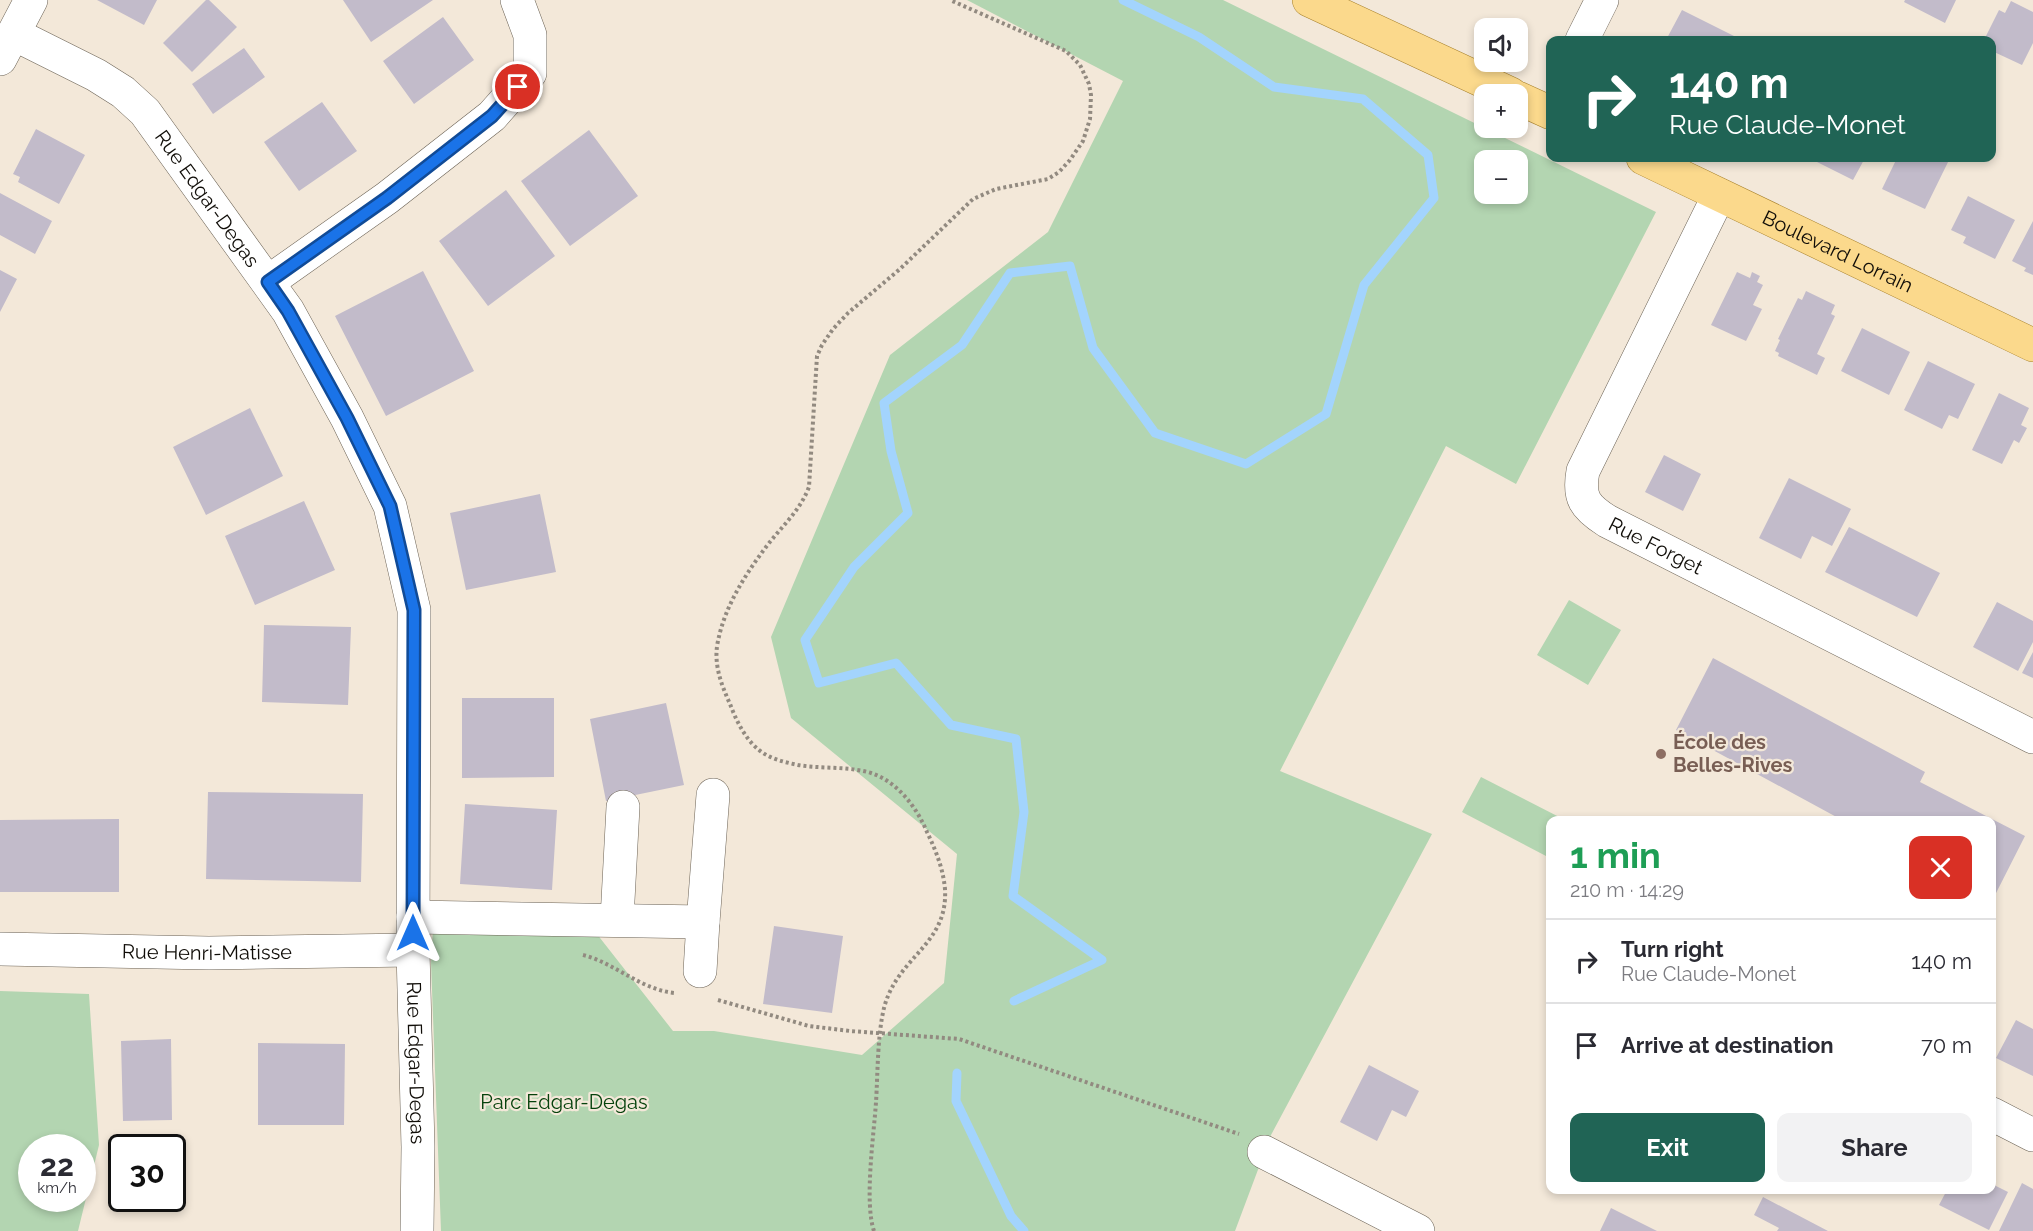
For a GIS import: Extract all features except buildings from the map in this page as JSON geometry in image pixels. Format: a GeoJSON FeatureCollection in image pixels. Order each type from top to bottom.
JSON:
{"type":"FeatureCollection","features":[{"type":"Feature","properties":{"kind":"main road"},"geometry":{"type":"LineString","coordinates":[[1309,0],[1490,84]]}},
{"type":"Feature","properties":{"kind":"main road","name":"Boulevard Lorrain"},"geometry":{"type":"LineString","coordinates":[[1651,162],[2033,345]]}},
{"type":"Feature","properties":{"kind":"street"},"geometry":{"type":"LineString","coordinates":[[7,46],[31,0]]}},
{"type":"Feature","properties":{"kind":"street"},"geometry":{"type":"LineString","coordinates":[[268,282],[387,198],[492,116],[530,73],[530,35],[517,0]]}},
{"type":"Feature","properties":{"kind":"street"},"geometry":{"type":"LineString","coordinates":[[1584,36],[1602,0]]}},
{"type":"Feature","properties":{"kind":"street","name":"Rue Edgar-Degas"},"geometry":{"type":"LineString","coordinates":[[7,46],[96,75],[123,92],[145,112],[288,311],[347,418],[390,506],[414,610],[413,950],[418,1147],[417,1231]]}},
{"type":"Feature","properties":{"kind":"street","name":"Rue Forget"},"geometry":{"type":"LineString","coordinates":[[1719,195],[1583,471],[1581,484],[1584,500],[1591,511],[1607,521],[2033,737]]}},
{"type":"Feature","properties":{"kind":"street"},"geometry":{"type":"LineString","coordinates":[[699,988],[713,795]]}},
{"type":"Feature","properties":{"kind":"street"},"geometry":{"type":"LineString","coordinates":[[617,920],[623,807]]}},
{"type":"Feature","properties":{"kind":"street"},"geometry":{"type":"LineString","coordinates":[[414,917],[703,922]]}},
{"type":"Feature","properties":{"kind":"street","name":"Rue Henri-Matisse"},"geometry":{"type":"LineString","coordinates":[[0,949],[209,954],[413,950]]}},
{"type":"Feature","properties":{"kind":"street"},"geometry":{"type":"LineString","coordinates":[[1996,1116],[2033,1135]]}},
{"type":"Feature","properties":{"kind":"street"},"geometry":{"type":"LineString","coordinates":[[1264,1152],[1418,1231]]}},
{"type":"Feature","properties":{"kind":"path"},"geometry":{"type":"LineString","coordinates":[[874,1231],[870,1195],[881,1034],[887,999],[897,978],[939,927],[944,912],[945,890],[941,864],[914,807],[884,779],[872,773],[809,767],[785,762],[768,756],[753,745],[741,728],[721,683],[717,663],[717,643],[725,614],[742,582],[766,547],[800,505],[809,487],[817,356],[833,328],[974,199],[996,189],[1048,179],[1059,172],[1083,141],[1090,118],[1091,94],[1086,76],[1073,57],[1066,51],[950,0]]}},
{"type":"Feature","properties":{"kind":"path"},"geometry":{"type":"LineString","coordinates":[[581,954],[605,962],[665,992],[699,988],[810,1026],[959,1039],[1239,1133],[1264,1152]]}},
{"type":"Feature","properties":{"kind":"green space","name":"Parc Edgar-Degas"},"geometry":{"type":"Polygon","coordinates":[[[967,0],[1223,0],[1474,123],[1474,138],[1505,138],[1546,158],[1546,162],[1554,162],[1656,212],[1516,484],[1446,446],[1280,771],[1432,834],[1271,1135],[1235,1231],[441,1231],[431,963],[434,912],[582,915],[673,1031],[714,1031],[862,1055],[944,983],[957,854],[791,718],[771,637],[890,355],[1048,232],[1123,81],[967,0]]]}},
{"type":"Feature","properties":{"kind":"green space"},"geometry":{"type":"Polygon","coordinates":[[[1569,600],[1621,630],[1588,685],[1537,655],[1569,600]]]}},
{"type":"Feature","properties":{"kind":"green space"},"geometry":{"type":"Polygon","coordinates":[[[1481,777],[1557,816],[1546,816],[1546,856],[1462,812],[1481,777]]]}},
{"type":"Feature","properties":{"kind":"green space"},"geometry":{"type":"Polygon","coordinates":[[[0,991],[89,994],[99,1145],[96,1157],[96,1134],[18,1134],[18,1212],[83,1212],[78,1231],[0,1231],[0,991]]]}},
{"type":"Feature","properties":{"kind":"waterway"},"geometry":{"type":"LineString","coordinates":[[1014,1001],[1102,960],[1013,896],[1024,812],[1016,739],[951,725],[896,663],[819,683],[805,640],[854,567],[908,513],[891,451],[884,403],[962,345],[1010,273],[1070,266],[1093,348],[1155,433],[1246,464],[1326,414],[1364,285],[1434,198],[1428,155],[1363,99],[1274,87],[1199,37],[1123,0]]}},
{"type":"Feature","properties":{"kind":"waterway"},"geometry":{"type":"LineString","coordinates":[[957,1073],[956,1101],[1011,1216],[1024,1231]]}},
{"type":"Feature","properties":{"kind":"place","name":"École des Belles-Rives"},"geometry":{"type":"Point","coordinates":[1661,754]}},
{"type":"Feature","properties":{"kind":"route"},"geometry":{"type":"LineString","coordinates":[[413,933],[414,610],[390,506],[347,418],[288,311],[268,282],[387,198],[492,116],[518,87]]}}]}
